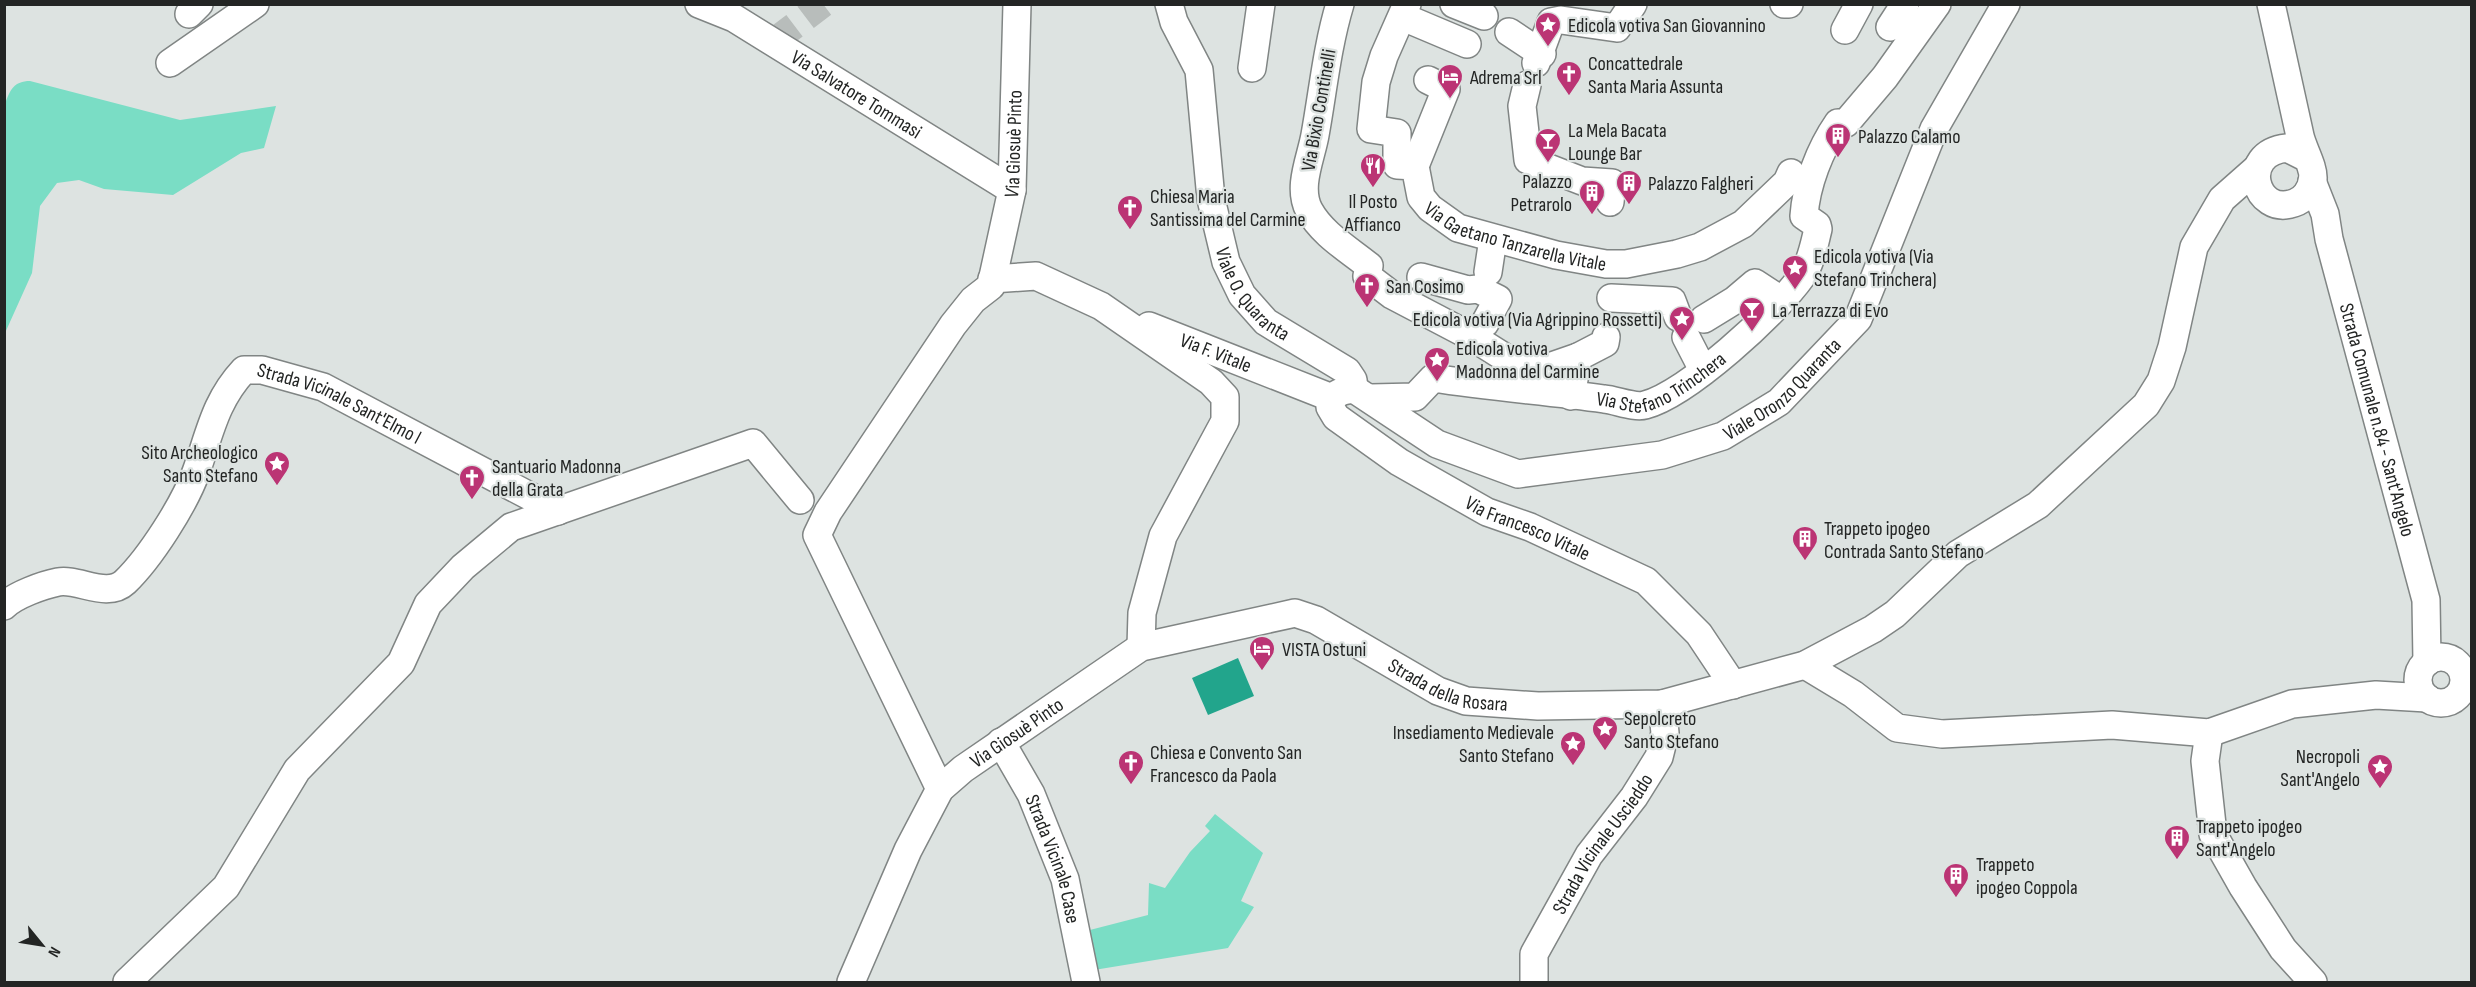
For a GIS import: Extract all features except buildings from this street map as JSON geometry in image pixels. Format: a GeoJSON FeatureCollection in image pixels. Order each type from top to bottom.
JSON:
{"type":"FeatureCollection","features":[{"type":"Feature","properties":{"kind":"street"},"geometry":{"type":"LineString","coordinates":[[170,63],[255,4]]}},
{"type":"Feature","properties":{"kind":"street","name":"Via Salvatore Tommasi"},"geometry":{"type":"LineString","coordinates":[[699,4],[734,18],[1012,190]]}},
{"type":"Feature","properties":{"kind":"street","name":"Via Giosuè Pinto"},"geometry":{"type":"LineString","coordinates":[[1017,4],[1012,190],[990,286],[973,300],[953,325],[828,512],[817,535],[940,789],[1001,742],[1141,647]]}},
{"type":"Feature","properties":{"kind":"street","name":"Viale O. Quaranta"},"geometry":{"type":"LineString","coordinates":[[1169,4],[1174,22],[1199,70],[1211,199],[1226,262],[1242,295],[1266,322],[1347,371],[1353,380],[1352,395]]}},
{"type":"Feature","properties":{"kind":"street"},"geometry":{"type":"LineString","coordinates":[[1252,69],[1261,4]]}},
{"type":"Feature","properties":{"kind":"street","name":"Via Bixio Continelli"},"geometry":{"type":"LineString","coordinates":[[1340,4],[1331,33],[1316,134],[1305,178],[1308,209],[1319,227],[1369,266],[1367,276],[1392,295],[1474,338],[1524,377]]}},
{"type":"Feature","properties":{"kind":"street"},"geometry":{"type":"LineString","coordinates":[[1454,4],[1484,11]]}},
{"type":"Feature","properties":{"kind":"street"},"geometry":{"type":"LineString","coordinates":[[1610,202],[1612,183],[1582,181],[1528,160],[1521,106],[1551,22],[1561,20],[1617,28],[1633,4]]}},
{"type":"Feature","properties":{"kind":"street"},"geometry":{"type":"LineString","coordinates":[[1845,30],[1859,4]]}},
{"type":"Feature","properties":{"kind":"street"},"geometry":{"type":"LineString","coordinates":[[1890,27],[1905,4]]}},
{"type":"Feature","properties":{"kind":"street","name":"Via Stefano Trinchera"},"geometry":{"type":"LineString","coordinates":[[1352,395],[1415,397],[1432,378],[1524,377],[1571,396],[1643,406],[1674,391],[1757,326],[1808,266],[1818,229],[1817,225],[1804,216],[1805,194],[1828,137],[1838,123],[1846,123],[1885,77],[1937,4]]}},
{"type":"Feature","properties":{"kind":"street","name":"Viale Oronzo Quaranta"},"geometry":{"type":"LineString","coordinates":[[1352,395],[1437,444],[1518,474],[1662,455],[1723,436],[1779,402],[1858,319],[1934,129],[2006,4]]}},
{"type":"Feature","properties":{"kind":"street","name":"Strada Comunale n.84 - Sant'Angelo"},"geometry":{"type":"LineString","coordinates":[[2271,4],[2309,169],[2325,214],[2329,239],[2426,600],[2444,629],[2447,671],[2418,685],[2436,700]]}},
{"type":"Feature","properties":{"kind":"street"},"geometry":{"type":"LineString","coordinates":[[1405,11],[1467,44]]}},
{"type":"Feature","properties":{"kind":"street","name":"Via Gaetano Tanzarella Vitale"},"geometry":{"type":"LineString","coordinates":[[1405,11],[1384,56],[1376,82],[1371,129],[1397,133],[1397,165],[1415,166],[1421,197],[1430,208],[1458,228],[1556,255],[1610,264],[1626,264],[1700,247],[1743,224],[1787,182],[1791,173]]}},
{"type":"Feature","properties":{"kind":"street"},"geometry":{"type":"LineString","coordinates":[[1509,32],[1535,67]]}},
{"type":"Feature","properties":{"kind":"street","name":"Strada Comunale n.84 - Sant'Angelo"},"geometry":{"type":"LineString","coordinates":[[2264,160],[2284,98],[2286,68]]}},
{"type":"Feature","properties":{"kind":"street"},"geometry":{"type":"LineString","coordinates":[[1415,166],[1437,85]]}},
{"type":"Feature","properties":{"kind":"street"},"geometry":{"type":"LineString","coordinates":[[2215,213],[2242,203],[2280,202],[2303,198],[2309,169],[2287,148],[2264,160],[2258,189],[2280,202]]}},
{"type":"Feature","properties":{"kind":"street","name":"Strada della Rosara"},"geometry":{"type":"LineString","coordinates":[[1141,647],[1295,613],[1316,620],[1438,691],[1466,701],[1538,706],[1662,704],[1805,664],[1874,629],[1895,614],[1958,554],[2038,505],[2146,405],[2161,381],[2172,347],[2194,247],[2206,222],[2215,213],[2222,199],[2264,160]]}},
{"type":"Feature","properties":{"kind":"street","name":"Strada Comunale n.84 - Sant'Angelo"},"geometry":{"type":"LineString","coordinates":[[2280,202],[2305,212],[2329,239]]}},
{"type":"Feature","properties":{"kind":"street"},"geometry":{"type":"LineString","coordinates":[[1421,277],[1468,290],[1483,280],[1493,238]]}},
{"type":"Feature","properties":{"kind":"street"},"geometry":{"type":"LineString","coordinates":[[1610,264],[1610,303],[1672,301],[1689,324],[1702,370]]}},
{"type":"Feature","properties":{"kind":"street"},"geometry":{"type":"LineString","coordinates":[[992,279],[1036,276],[1101,306],[1211,382],[1225,397],[1225,421],[1163,536],[1142,613],[1141,647]]}},
{"type":"Feature","properties":{"kind":"street"},"geometry":{"type":"LineString","coordinates":[[1483,280],[1498,299],[1485,323]]}},
{"type":"Feature","properties":{"kind":"street"},"geometry":{"type":"LineString","coordinates":[[1689,324],[1735,300],[1755,283],[1781,300]]}},
{"type":"Feature","properties":{"kind":"street","name":"Via F. Vitale"},"geometry":{"type":"LineString","coordinates":[[1101,306],[1352,395]]}},
{"type":"Feature","properties":{"kind":"street"},"geometry":{"type":"LineString","coordinates":[[1524,377],[1578,357],[1605,343],[1606,337]]}},
{"type":"Feature","properties":{"kind":"street"},"geometry":{"type":"LineString","coordinates":[[1571,396],[1578,357]]}},
{"type":"Feature","properties":{"kind":"street","name":"Strada Vicinale Sant'Elmo I"},"geometry":{"type":"LineString","coordinates":[[4,606],[60,581],[103,589],[122,585],[137,570],[160,539],[195,474],[209,429],[227,388],[244,370],[262,370],[323,387],[558,511]]}},
{"type":"Feature","properties":{"kind":"street","name":"Via Francesco Vitale"},"geometry":{"type":"LineString","coordinates":[[1352,395],[1330,407],[1336,417],[1399,462],[1487,512],[1530,527],[1646,581],[1699,634],[1733,685]]}},
{"type":"Feature","properties":{"kind":"street"},"geometry":{"type":"LineString","coordinates":[[127,982],[226,887],[297,770],[401,663],[428,604],[463,567],[511,527],[753,443],[800,500]]}},
{"type":"Feature","properties":{"kind":"street"},"geometry":{"type":"LineString","coordinates":[[1805,664],[1853,694],[1897,728],[1942,734],[2112,725],[2209,733],[2292,704],[2376,695],[2436,700],[2472,711]]}},
{"type":"Feature","properties":{"kind":"street"},"geometry":{"type":"LineString","coordinates":[[2376,695],[2447,671],[2461,692],[2436,700]]}},
{"type":"Feature","properties":{"kind":"street","name":"Strada Vicinale Uscieddo"},"geometry":{"type":"LineString","coordinates":[[1534,982],[1533,954],[1589,855],[1634,797],[1659,757],[1665,733],[1662,704]]}},
{"type":"Feature","properties":{"kind":"street"},"geometry":{"type":"LineString","coordinates":[[2209,733],[2205,761],[2213,834],[2243,887],[2283,949],[2313,982]]}},
{"type":"Feature","properties":{"kind":"street","name":"Strada Vicinale Case"},"geometry":{"type":"LineString","coordinates":[[1001,742],[1030,794],[1065,879],[1086,982]]}},
{"type":"Feature","properties":{"kind":"street"},"geometry":{"type":"LineString","coordinates":[[851,982],[908,850],[940,789]]}},
{"type":"Feature","properties":{"kind":"shaded area"},"geometry":{"type":"Polygon","coordinates":[[[30,81],[180,120],[276,106],[264,148],[241,153],[173,195],[104,189],[79,180],[57,183],[40,206],[32,273],[5,333],[5,104],[13,87],[30,81]]]}},
{"type":"Feature","properties":{"kind":"shaded area"},"geometry":{"type":"Polygon","coordinates":[[[1238,658],[1254,696],[1208,715],[1192,678],[1238,658]]]}},
{"type":"Feature","properties":{"kind":"shaded area"},"geometry":{"type":"Polygon","coordinates":[[[1215,814],[1263,853],[1241,901],[1254,907],[1228,948],[1094,970],[1086,931],[1148,915],[1149,883],[1165,888],[1190,852],[1210,831],[1205,826],[1215,814]]]}},
{"type":"Feature","properties":{"kind":"tunnel"},"geometry":{"type":"LineString","coordinates":[[773,42],[823,4]]}},
{"type":"Feature","properties":{"kind":"place","name":"Edicola votiva San Giovannino"},"geometry":{"type":"Point","coordinates":[1548,48]}},
{"type":"Feature","properties":{"kind":"place","name":"Concattedrale Santa Maria Assunta"},"geometry":{"type":"Point","coordinates":[1569,97]}},
{"type":"Feature","properties":{"kind":"place","name":"Adrema Srl"},"geometry":{"type":"Point","coordinates":[1450,100]}},
{"type":"Feature","properties":{"kind":"place","name":"Palazzo Calamo"},"geometry":{"type":"Point","coordinates":[1838,159]}},
{"type":"Feature","properties":{"kind":"place","name":"La Mela Bacata Lounge Bar"},"geometry":{"type":"Point","coordinates":[1548,164]}},
{"type":"Feature","properties":{"kind":"place","name":"Il Posto Affianco"},"geometry":{"type":"Point","coordinates":[1373,189]}},
{"type":"Feature","properties":{"kind":"place","name":"Palazzo Falgheri"},"geometry":{"type":"Point","coordinates":[1629,206]}},
{"type":"Feature","properties":{"kind":"place","name":"Palazzo Petrarolo"},"geometry":{"type":"Point","coordinates":[1592,216]}},
{"type":"Feature","properties":{"kind":"place","name":"Chiesa Maria Santissima del Carmine"},"geometry":{"type":"Point","coordinates":[1130,231]}},
{"type":"Feature","properties":{"kind":"place","name":"Edicola votiva (Via Stefano Trinchera)"},"geometry":{"type":"Point","coordinates":[1795,291]}},
{"type":"Feature","properties":{"kind":"place","name":"San Cosimo"},"geometry":{"type":"Point","coordinates":[1367,309]}},
{"type":"Feature","properties":{"kind":"place","name":"La Terrazza di Evo"},"geometry":{"type":"Point","coordinates":[1752,333]}},
{"type":"Feature","properties":{"kind":"place","name":"Edicola votiva (Via Agrippino Rossetti)"},"geometry":{"type":"Point","coordinates":[1682,342]}},
{"type":"Feature","properties":{"kind":"place","name":"Edicola votiva Madonna del Carmine"},"geometry":{"type":"Point","coordinates":[1437,383]}},
{"type":"Feature","properties":{"kind":"place","name":"Sito Archeologico Santo Stefano"},"geometry":{"type":"Point","coordinates":[277,487]}},
{"type":"Feature","properties":{"kind":"place","name":"Santuario Madonna della Grata"},"geometry":{"type":"Point","coordinates":[472,501]}},
{"type":"Feature","properties":{"kind":"place","name":"Trappeto ipogeo Contrada Santo Stefano"},"geometry":{"type":"Point","coordinates":[1805,562]}},
{"type":"Feature","properties":{"kind":"place","name":"VISTA Ostuni"},"geometry":{"type":"Point","coordinates":[1262,672]}},
{"type":"Feature","properties":{"kind":"place","name":"Sepolcreto Santo Stefano"},"geometry":{"type":"Point","coordinates":[1605,752]}},
{"type":"Feature","properties":{"kind":"place","name":"Insediamento Medievale Santo Stefano"},"geometry":{"type":"Point","coordinates":[1573,767]}},
{"type":"Feature","properties":{"kind":"place","name":"Chiesa e Convento San Francesco da Paola"},"geometry":{"type":"Point","coordinates":[1131,786]}},
{"type":"Feature","properties":{"kind":"place","name":"Necropoli Sant'Angelo"},"geometry":{"type":"Point","coordinates":[2380,790]}},
{"type":"Feature","properties":{"kind":"place","name":"Trappeto ipogeo Sant'Angelo"},"geometry":{"type":"Point","coordinates":[2177,861]}},
{"type":"Feature","properties":{"kind":"place","name":"Trappeto ipogeo Coppola"},"geometry":{"type":"Point","coordinates":[1956,899]}}]}
